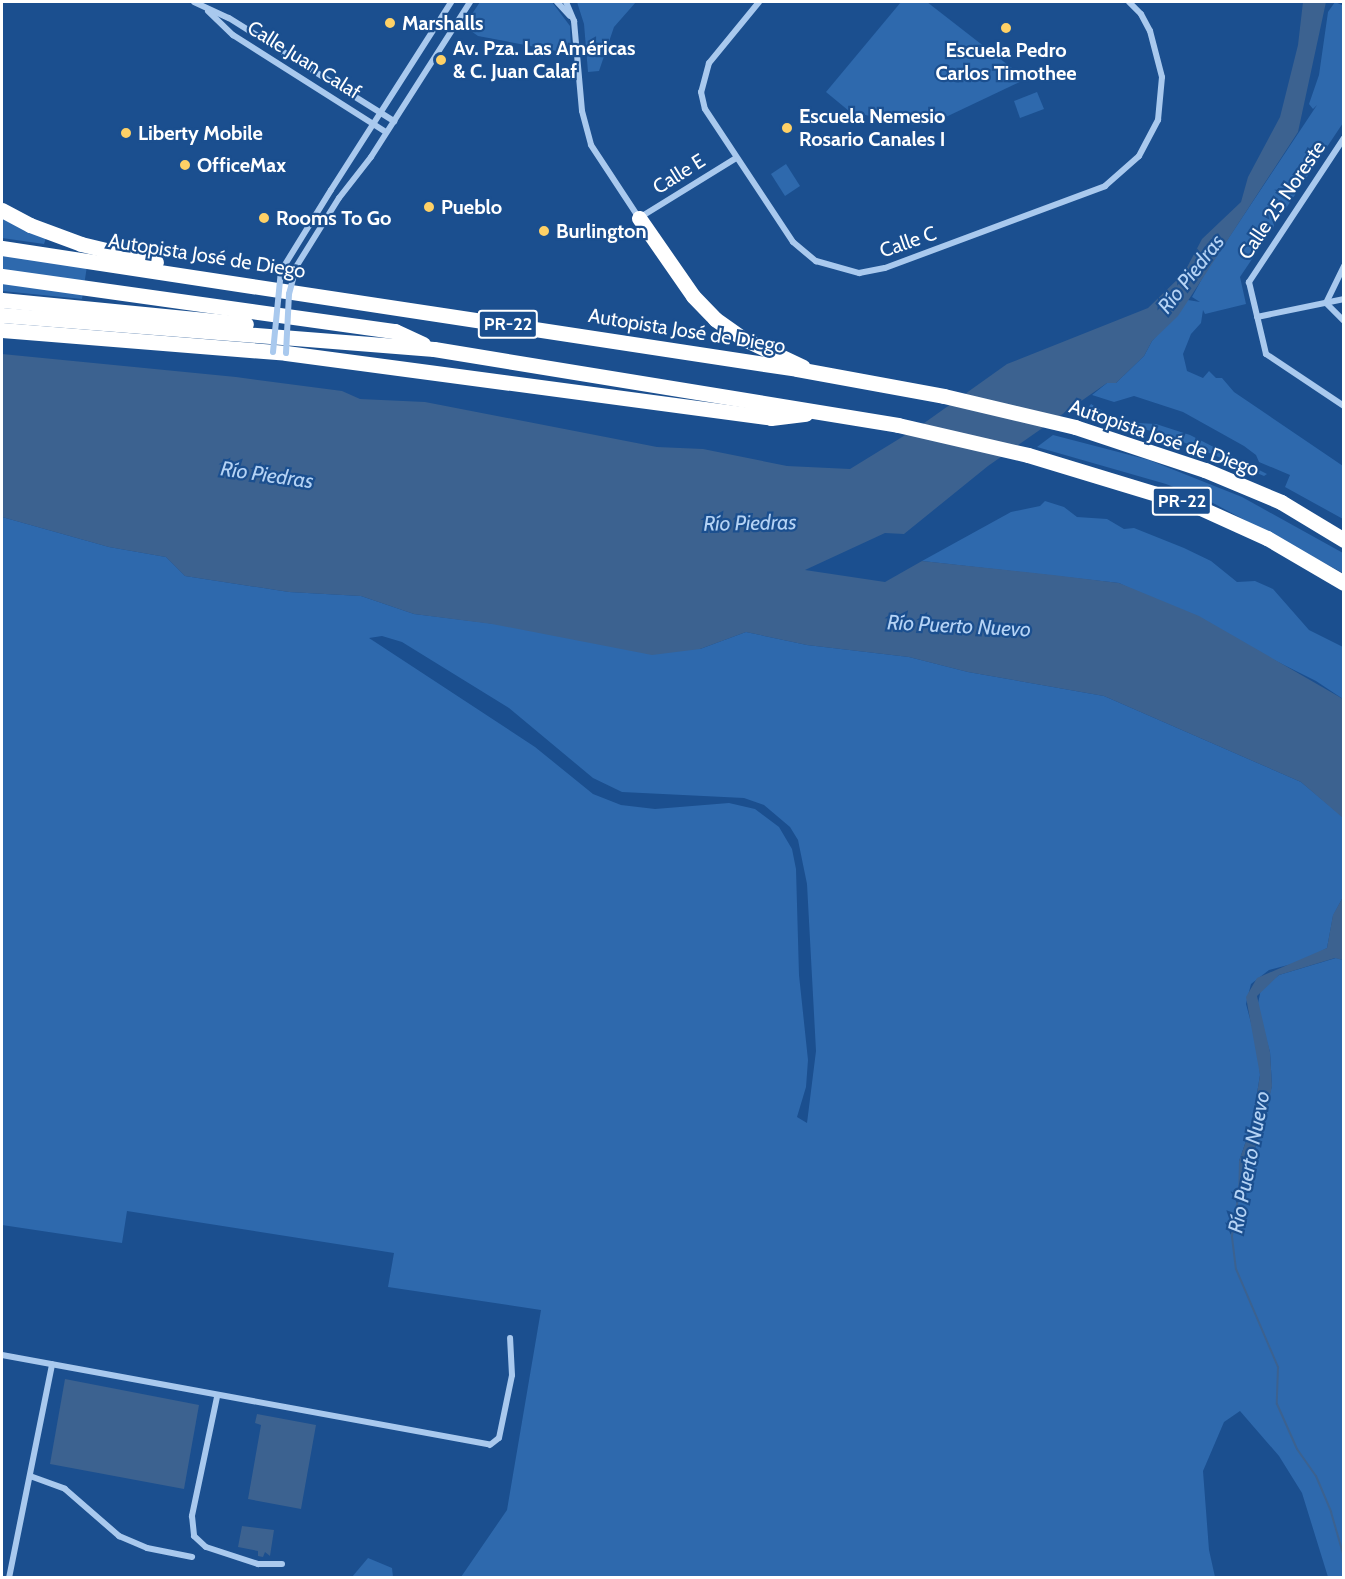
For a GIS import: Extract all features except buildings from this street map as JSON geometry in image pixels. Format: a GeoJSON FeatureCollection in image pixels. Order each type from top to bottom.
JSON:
{"type":"FeatureCollection","features":[{"type":"Feature","properties":{"kind":"highway"},"geometry":{"type":"LineString","coordinates":[[2,210],[30,225],[81,244],[205,277]]}},
{"type":"Feature","properties":{"kind":"highway"},"geometry":{"type":"LineString","coordinates":[[639,219],[693,296],[715,319],[744,339],[811,372]]}},
{"type":"Feature","properties":{"kind":"highway","name":"Autopista José de Diego"},"geometry":{"type":"LineString","coordinates":[[2,248],[205,277],[811,372],[944,396],[1075,427],[1216,474],[1281,502],[1344,540]]}},
{"type":"Feature","properties":{"kind":"highway"},"geometry":{"type":"LineString","coordinates":[[2,276],[165,296],[395,331],[434,349]]}},
{"type":"Feature","properties":{"kind":"highway"},"geometry":{"type":"LineString","coordinates":[[2,300],[260,325],[316,338]]}},
{"type":"Feature","properties":{"kind":"highway","name":"PR-22"},"geometry":{"type":"LineString","coordinates":[[2,315],[434,349],[898,425],[1028,454],[1196,506],[1267,538],[1344,583]]}},
{"type":"Feature","properties":{"kind":"highway"},"geometry":{"type":"LineString","coordinates":[[2,330],[90,340],[279,353],[771,418],[825,412]]}},
{"type":"Feature","properties":{"kind":"street","name":"Calle Juan Calaf"},"geometry":{"type":"LineString","coordinates":[[194,2],[229,18],[393,121]]}},
{"type":"Feature","properties":{"kind":"street"},"geometry":{"type":"LineString","coordinates":[[279,353],[281,271],[451,2]]}},
{"type":"Feature","properties":{"kind":"street"},"geometry":{"type":"LineString","coordinates":[[279,353],[296,267],[339,198],[386,132],[470,2]]}},
{"type":"Feature","properties":{"kind":"street"},"geometry":{"type":"LineString","coordinates":[[557,2],[574,21]]}},
{"type":"Feature","properties":{"kind":"street"},"geometry":{"type":"LineString","coordinates":[[566,2],[574,21],[582,111],[591,145],[639,219]]}},
{"type":"Feature","properties":{"kind":"street","name":"Calle C"},"geometry":{"type":"LineString","coordinates":[[759,2],[709,63],[703,77],[701,92],[705,109],[784,231],[803,252],[834,269],[859,273],[882,269],[1105,186],[1139,156],[1158,120],[1162,99],[1162,77],[1155,46],[1142,14],[1129,2]]}},
{"type":"Feature","properties":{"kind":"street","name":"Calle Juan Calaf"},"geometry":{"type":"LineString","coordinates":[[208,10],[233,35],[386,132]]}},
{"type":"Feature","properties":{"kind":"street","name":"Calle 25 Noreste"},"geometry":{"type":"LineString","coordinates":[[1344,138],[1250,279],[1266,354],[1344,406]]}},
{"type":"Feature","properties":{"kind":"street","name":"Calle E"},"geometry":{"type":"LineString","coordinates":[[639,219],[736,158]]}},
{"type":"Feature","properties":{"kind":"street"},"geometry":{"type":"LineString","coordinates":[[1326,303],[1344,266]]}},
{"type":"Feature","properties":{"kind":"street"},"geometry":{"type":"LineString","coordinates":[[1257,317],[1344,299]]}},
{"type":"Feature","properties":{"kind":"street"},"geometry":{"type":"LineString","coordinates":[[1326,303],[1344,321]]}},
{"type":"Feature","properties":{"kind":"street"},"geometry":{"type":"LineString","coordinates":[[2,1355],[217,1397],[490,1445],[499,1438],[512,1375],[510,1338]]}},
{"type":"Feature","properties":{"kind":"street"},"geometry":{"type":"LineString","coordinates":[[9,1578],[52,1365]]}},
{"type":"Feature","properties":{"kind":"street"},"geometry":{"type":"LineString","coordinates":[[217,1397],[192,1516],[194,1536],[216,1550],[258,1564],[282,1564]]}},
{"type":"Feature","properties":{"kind":"street"},"geometry":{"type":"LineString","coordinates":[[30,1476],[64,1489],[119,1536],[147,1548],[192,1557]]}},
{"type":"Feature","properties":{"kind":"shaded area"},"geometry":{"type":"Polygon","coordinates":[[[480,2],[552,2],[570,26],[571,48],[562,52],[478,36],[464,26],[480,2]]]}},
{"type":"Feature","properties":{"kind":"shaded area"},"geometry":{"type":"Polygon","coordinates":[[[577,2],[636,2],[614,27],[599,71],[588,72],[584,24],[577,2]]]}},
{"type":"Feature","properties":{"kind":"shaded area"},"geometry":{"type":"Polygon","coordinates":[[[901,2],[927,2],[1026,79],[929,125],[903,124],[849,111],[826,92],[901,2]]]}},
{"type":"Feature","properties":{"kind":"shaded area"},"geometry":{"type":"Polygon","coordinates":[[[1335,2],[1344,6],[1343,123],[1240,277],[1246,304],[1205,314],[1203,310],[1201,323],[1191,334],[1183,354],[1187,371],[1203,378],[1209,371],[1216,378],[1222,378],[1234,392],[1343,466],[1343,519],[1285,487],[1290,475],[1259,462],[1256,455],[1244,446],[1183,412],[1134,396],[1114,402],[1092,395],[1107,383],[1116,383],[1144,356],[1152,341],[1188,300],[1200,302],[1192,297],[1204,275],[1317,105],[1313,109],[1309,104],[1319,75],[1328,12],[1335,2]]]}},
{"type":"Feature","properties":{"kind":"shaded area"},"geometry":{"type":"Polygon","coordinates":[[[1037,92],[1044,109],[1020,118],[1014,101],[1037,92]]]}},
{"type":"Feature","properties":{"kind":"shaded area"},"geometry":{"type":"Polygon","coordinates":[[[786,164],[800,186],[785,196],[771,174],[786,164]]]}},
{"type":"Feature","properties":{"kind":"shaded area"},"geometry":{"type":"Polygon","coordinates":[[[2,218],[46,238],[44,244],[2,238],[2,218]]]}},
{"type":"Feature","properties":{"kind":"shaded area"},"geometry":{"type":"Polygon","coordinates":[[[2,254],[87,266],[82,299],[2,291],[2,254]]]}},
{"type":"Feature","properties":{"kind":"shaded area"},"geometry":{"type":"Polygon","coordinates":[[[1091,404],[1120,422],[1156,424],[1190,435],[1267,474],[1264,476],[1164,434],[1091,417],[1085,412],[1091,404]]]}},
{"type":"Feature","properties":{"kind":"shaded area"},"geometry":{"type":"Polygon","coordinates":[[[1053,435],[1149,460],[1242,497],[1343,553],[1343,573],[1213,503],[1166,484],[1037,447],[1053,435]]]}},
{"type":"Feature","properties":{"kind":"shaded area"},"geometry":{"type":"Polygon","coordinates":[[[1045,501],[1064,507],[1077,517],[1107,519],[1124,529],[1134,528],[1211,561],[1237,582],[1255,581],[1273,589],[1309,630],[1343,647],[1343,699],[1316,681],[1119,583],[922,561],[1011,512],[1040,506],[1045,501]]]}},
{"type":"Feature","properties":{"kind":"shaded area"},"geometry":{"type":"Polygon","coordinates":[[[2,517],[109,547],[166,557],[185,576],[289,592],[361,596],[414,614],[700,649],[746,632],[807,645],[909,657],[968,672],[1104,696],[1301,782],[1343,817],[1343,897],[1333,916],[1327,948],[1303,961],[1269,970],[1251,984],[1246,1004],[1258,1049],[1260,1075],[1252,1124],[1239,1161],[1247,1178],[1272,1086],[1270,1052],[1257,1008],[1261,989],[1279,975],[1336,958],[1343,960],[1343,1577],[1328,1577],[1302,1493],[1279,1456],[1240,1411],[1224,1422],[1203,1471],[1209,1550],[1215,1577],[461,1577],[507,1510],[541,1310],[388,1287],[394,1253],[127,1211],[122,1243],[2,1225],[2,517]],[[382,636],[369,638],[535,747],[593,794],[621,805],[655,809],[729,803],[755,809],[779,827],[792,849],[796,869],[799,975],[808,1060],[806,1087],[797,1117],[807,1123],[816,1051],[807,884],[798,840],[790,827],[764,805],[744,798],[622,792],[593,778],[509,708],[402,642],[382,636]]]}},
{"type":"Feature","properties":{"kind":"shaded area"},"geometry":{"type":"Polygon","coordinates":[[[368,1558],[392,1568],[393,1577],[352,1577],[368,1558]]]}},
{"type":"Feature","properties":{"kind":"water","name":"Río Piedras"},"geometry":{"type":"Polygon","coordinates":[[[1303,2],[1326,2],[1298,132],[1178,316],[1152,341],[1144,356],[1116,383],[1107,383],[988,466],[904,534],[885,533],[805,570],[885,582],[922,561],[1053,575],[1119,583],[1199,616],[1343,699],[1343,818],[1301,782],[1104,696],[968,672],[909,657],[807,645],[746,632],[700,649],[652,655],[492,624],[414,614],[361,596],[289,592],[185,576],[166,557],[109,547],[2,517],[2,354],[236,377],[342,391],[360,399],[425,402],[657,447],[703,449],[787,466],[850,469],[920,426],[1007,364],[1148,308],[1184,273],[1202,239],[1241,202],[1248,177],[1280,117],[1298,45],[1303,2]]]}},
{"type":"Feature","properties":{"kind":"water"},"geometry":{"type":"Polygon","coordinates":[[[1343,897],[1343,960],[1335,958],[1279,975],[1257,996],[1270,1052],[1272,1086],[1266,1115],[1238,1199],[1239,1161],[1252,1124],[1260,1075],[1246,997],[1257,978],[1327,948],[1333,915],[1343,897]]]}},
{"type":"Feature","properties":{"kind":"water"},"geometry":{"type":"Polygon","coordinates":[[[65,1379],[199,1405],[184,1489],[50,1464],[65,1379]]]}},
{"type":"Feature","properties":{"kind":"water"},"geometry":{"type":"Polygon","coordinates":[[[257,1414],[316,1425],[301,1509],[248,1499],[261,1425],[255,1423],[257,1414]]]}},
{"type":"Feature","properties":{"kind":"water"},"geometry":{"type":"Polygon","coordinates":[[[242,1526],[274,1530],[270,1556],[265,1552],[263,1557],[258,1556],[258,1551],[238,1547],[242,1526]]]}},
{"type":"Feature","properties":{"kind":"waterway","name":"Río Puerto Nuevo"},"geometry":{"type":"LineString","coordinates":[[1238,1198],[1232,1237],[1236,1269],[1278,1367],[1277,1404],[1297,1449],[1316,1476],[1331,1512],[1344,1557]]}},
{"type":"Feature","properties":{"kind":"place","name":"Marshalls"},"geometry":{"type":"Point","coordinates":[390,23]}},
{"type":"Feature","properties":{"kind":"place","name":"Escuela Pedro Carlos Timothee"},"geometry":{"type":"Point","coordinates":[1006,28]}},
{"type":"Feature","properties":{"kind":"place","name":"Av. Pza. Las Américas & C. Juan Calaf"},"geometry":{"type":"Point","coordinates":[441,60]}},
{"type":"Feature","properties":{"kind":"place","name":"Escuela Nemesio Rosario Canales I"},"geometry":{"type":"Point","coordinates":[787,128]}},
{"type":"Feature","properties":{"kind":"place","name":"Liberty Mobile"},"geometry":{"type":"Point","coordinates":[126,133]}},
{"type":"Feature","properties":{"kind":"place","name":"OfficeMax"},"geometry":{"type":"Point","coordinates":[185,165]}},
{"type":"Feature","properties":{"kind":"place","name":"Pueblo"},"geometry":{"type":"Point","coordinates":[429,207]}},
{"type":"Feature","properties":{"kind":"place","name":"Rooms To Go"},"geometry":{"type":"Point","coordinates":[264,218]}},
{"type":"Feature","properties":{"kind":"place","name":"Burlington"},"geometry":{"type":"Point","coordinates":[544,231]}}]}
